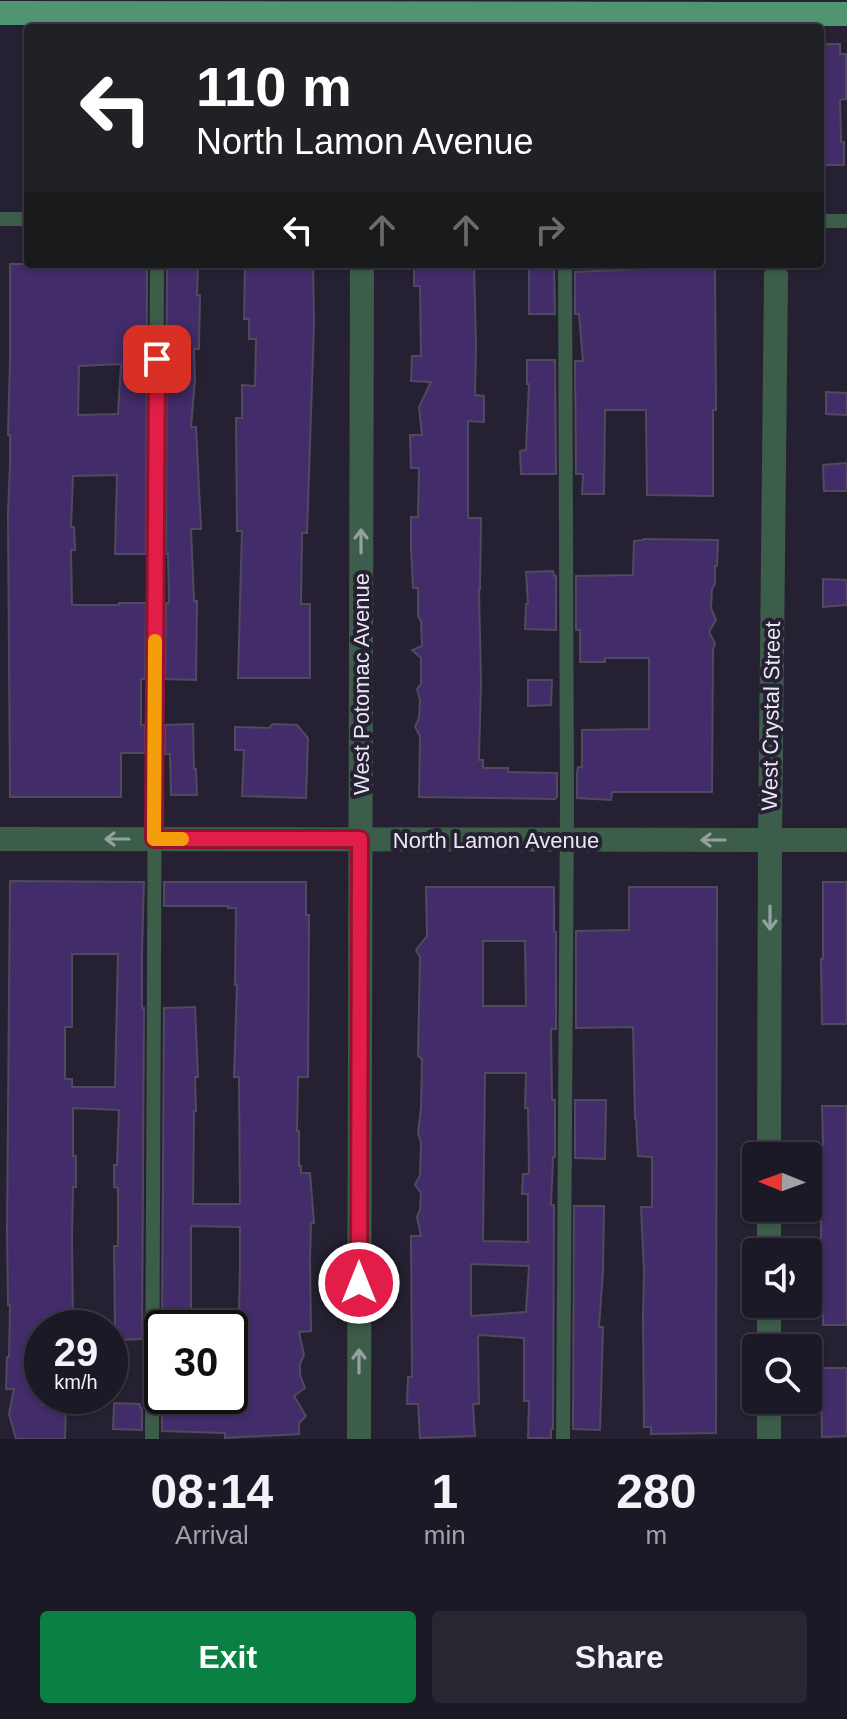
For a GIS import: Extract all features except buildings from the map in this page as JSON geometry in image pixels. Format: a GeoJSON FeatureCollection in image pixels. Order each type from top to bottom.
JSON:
{"type":"FeatureCollection","features":[{"type":"Feature","properties":{"kind":"main road"},"geometry":{"type":"LineString","coordinates":[[0,13],[362,21],[653,7],[776,21],[847,14]]}},
{"type":"Feature","properties":{"kind":"street","name":"West Potomac Avenue"},"geometry":{"type":"LineString","coordinates":[[359,1439],[362,268]]}},
{"type":"Feature","properties":{"kind":"street","name":"West Crystal Street"},"geometry":{"type":"LineString","coordinates":[[769,1142],[776,275]]}},
{"type":"Feature","properties":{"kind":"street","name":"North Lamon Avenue"},"geometry":{"type":"LineString","coordinates":[[0,839],[847,840]]}},
{"type":"Feature","properties":{"kind":"street"},"geometry":{"type":"LineString","coordinates":[[769,1414],[769,1439]]}},
{"type":"Feature","properties":{"kind":"lane"},"geometry":{"type":"LineString","coordinates":[[0,219],[24,219]]}},
{"type":"Feature","properties":{"kind":"lane"},"geometry":{"type":"LineString","coordinates":[[824,221],[847,221]]}},
{"type":"Feature","properties":{"kind":"lane"},"geometry":{"type":"LineString","coordinates":[[152,1439],[157,268]]}},
{"type":"Feature","properties":{"kind":"lane"},"geometry":{"type":"LineString","coordinates":[[563,1439],[565,268]]}},
{"type":"Feature","properties":{"kind":"slow traffic"},"geometry":{"type":"LineString","coordinates":[[155,641],[154,839],[182,839]]}},
{"type":"Feature","properties":{"kind":"route"},"geometry":{"type":"LineString","coordinates":[[157,359],[154,839],[360,839],[359,1283]]}}]}
